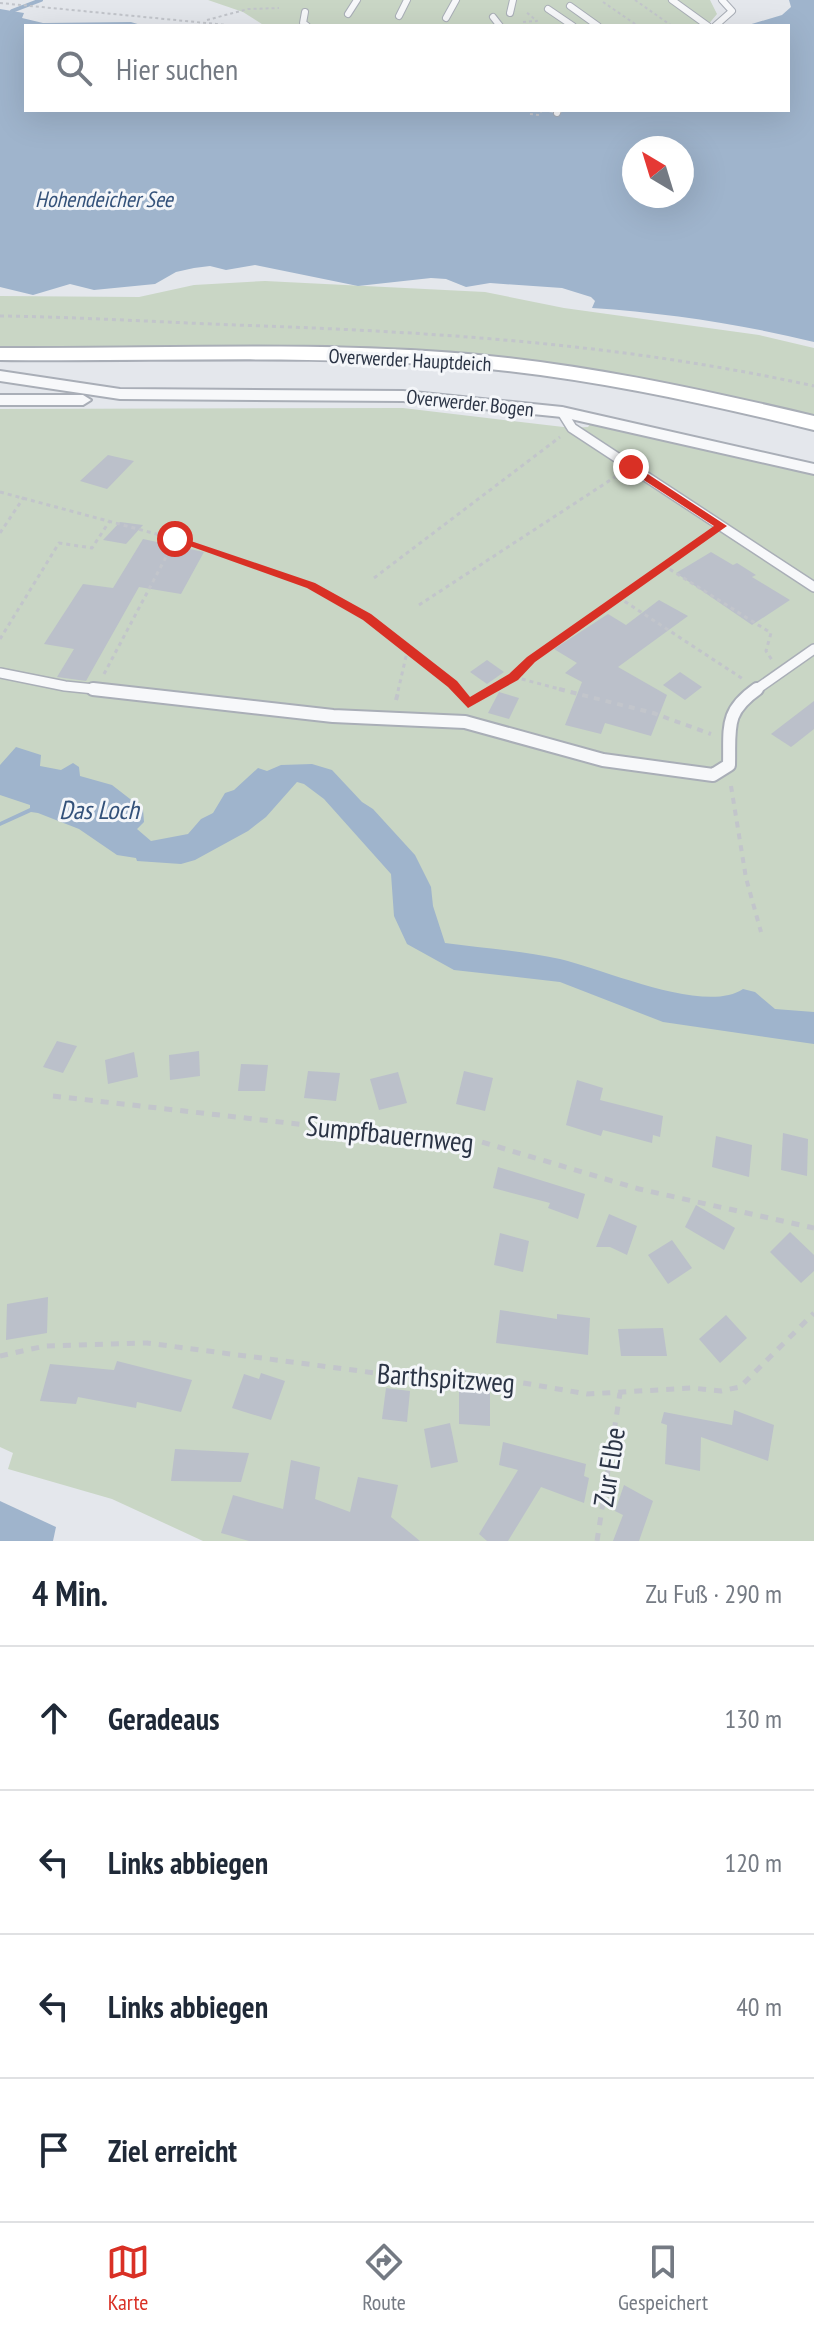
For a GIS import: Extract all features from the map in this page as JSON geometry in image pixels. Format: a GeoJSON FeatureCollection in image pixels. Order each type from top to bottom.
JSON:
{"type":"FeatureCollection","features":[{"type":"Feature","properties":{"kind":"street","name":"Overwerder Hauptdeich"},"geometry":{"type":"LineString","coordinates":[[0,354],[273,354],[419,357],[490,363],[634,384],[814,423]]}},
{"type":"Feature","properties":{"kind":"street","name":"Overwerder Bogen"},"geometry":{"type":"LineString","coordinates":[[0,376],[120,394],[403,396],[562,412],[814,469]]}},
{"type":"Feature","properties":{"kind":"street","name":"Overwerder Bogen"},"geometry":{"type":"LineString","coordinates":[[0,400],[101,400],[120,394]]}},
{"type":"Feature","properties":{"kind":"lane"},"geometry":{"type":"LineString","coordinates":[[348,14],[357,0]]}},
{"type":"Feature","properties":{"kind":"lane"},"geometry":{"type":"LineString","coordinates":[[399,16],[407,0]]}},
{"type":"Feature","properties":{"kind":"lane"},"geometry":{"type":"LineString","coordinates":[[446,18],[456,0]]}},
{"type":"Feature","properties":{"kind":"lane"},"geometry":{"type":"LineString","coordinates":[[510,13],[513,0]]}},
{"type":"Feature","properties":{"kind":"lane"},"geometry":{"type":"LineString","coordinates":[[672,0],[705,24]]}},
{"type":"Feature","properties":{"kind":"lane"},"geometry":{"type":"LineString","coordinates":[[717,24],[732,11],[722,0]]}},
{"type":"Feature","properties":{"kind":"lane"},"geometry":{"type":"LineString","coordinates":[[570,6],[595,24]]}},
{"type":"Feature","properties":{"kind":"lane"},"geometry":{"type":"LineString","coordinates":[[548,9],[570,24]]}},
{"type":"Feature","properties":{"kind":"lane"},"geometry":{"type":"LineString","coordinates":[[304,24],[305,12]]}},
{"type":"Feature","properties":{"kind":"lane"},"geometry":{"type":"LineString","coordinates":[[493,17],[498,24]]}},
{"type":"Feature","properties":{"kind":"lane"},"geometry":{"type":"LineString","coordinates":[[562,412],[572,428],[814,587]]}},
{"type":"Feature","properties":{"kind":"lane"},"geometry":{"type":"LineString","coordinates":[[0,673],[96,690],[347,717],[465,722],[603,760],[713,775],[729,765],[730,714],[756,688],[814,649]]}},
{"type":"Feature","properties":{"kind":"path"},"geometry":{"type":"LineString","coordinates":[[635,0],[669,24]]}},
{"type":"Feature","properties":{"kind":"path"},"geometry":{"type":"LineString","coordinates":[[603,2],[635,24]]}},
{"type":"Feature","properties":{"kind":"path"},"geometry":{"type":"LineString","coordinates":[[0,3],[224,24]]}},
{"type":"Feature","properties":{"kind":"path"},"geometry":{"type":"LineString","coordinates":[[204,21],[248,9],[279,8]]}},
{"type":"Feature","properties":{"kind":"path"},"geometry":{"type":"LineString","coordinates":[[530,114],[539,115],[541,112]]}},
{"type":"Feature","properties":{"kind":"path"},"geometry":{"type":"LineString","coordinates":[[374,578],[572,428]]}},
{"type":"Feature","properties":{"kind":"path"},"geometry":{"type":"LineString","coordinates":[[419,605],[631,467]]}},
{"type":"Feature","properties":{"kind":"path"},"geometry":{"type":"LineString","coordinates":[[0,492],[175,539],[311,586],[367,617],[453,684],[486,728]]}},
{"type":"Feature","properties":{"kind":"path"},"geometry":{"type":"LineString","coordinates":[[0,533],[24,497]]}},
{"type":"Feature","properties":{"kind":"path"},"geometry":{"type":"LineString","coordinates":[[0,639],[59,543],[92,548],[109,522]]}},
{"type":"Feature","properties":{"kind":"path"},"geometry":{"type":"LineString","coordinates":[[468,704],[514,677],[531,660],[722,526]]}},
{"type":"Feature","properties":{"kind":"path"},"geometry":{"type":"LineString","coordinates":[[96,690],[175,539]]}},
{"type":"Feature","properties":{"kind":"path"},"geometry":{"type":"LineString","coordinates":[[663,565],[771,633],[767,656],[783,670]]}},
{"type":"Feature","properties":{"kind":"path"},"geometry":{"type":"LineString","coordinates":[[618,597],[756,688]]}},
{"type":"Feature","properties":{"kind":"path"},"geometry":{"type":"LineString","coordinates":[[391,718],[408,648]]}},
{"type":"Feature","properties":{"kind":"path"},"geometry":{"type":"LineString","coordinates":[[514,677],[653,713],[729,740]]}},
{"type":"Feature","properties":{"kind":"path"},"geometry":{"type":"LineString","coordinates":[[729,765],[746,878],[761,932]]}},
{"type":"Feature","properties":{"kind":"path","name":"Sumpfbauernweg"},"geometry":{"type":"LineString","coordinates":[[53,1096],[350,1130],[465,1137],[639,1189],[814,1228]]}},
{"type":"Feature","properties":{"kind":"path","name":"Barthspitzweg"},"geometry":{"type":"LineString","coordinates":[[0,1356],[45,1346],[147,1343],[444,1382],[483,1376],[587,1394],[692,1388],[721,1391],[740,1387],[814,1313]]}},
{"type":"Feature","properties":{"kind":"path","name":"Zur Elbe"},"geometry":{"type":"LineString","coordinates":[[597,1541],[620,1393]]}},
{"type":"Feature","properties":{"kind":"green space"},"geometry":{"type":"Polygon","coordinates":[[[208,0],[710,0],[717,14],[709,24],[262,24],[243,12],[208,0]]]}},
{"type":"Feature","properties":{"kind":"green space"},"geometry":{"type":"Polygon","coordinates":[[[265,281],[485,292],[564,308],[759,335],[814,348],[814,418],[518,362],[0,349],[0,296],[139,297],[194,285],[265,281]]]}},
{"type":"Feature","properties":{"kind":"green space"},"geometry":{"type":"Polygon","coordinates":[[[403,408],[572,428],[588,427],[592,422],[814,474],[814,1541],[203,1541],[112,1499],[8,1469],[13,1453],[0,1447],[0,409],[403,408]]]}},
{"type":"Feature","properties":{"kind":"water","name":"Hohendeicher See"},"geometry":{"type":"Polygon","coordinates":[[[789,0],[814,0],[814,342],[703,320],[592,308],[595,301],[591,297],[562,288],[490,283],[466,287],[446,279],[431,278],[358,286],[255,265],[226,270],[210,266],[194,268],[176,272],[155,284],[94,290],[70,284],[33,295],[0,287],[0,9],[24,13],[22,18],[43,23],[138,24],[24,24],[24,112],[790,112],[790,24],[752,24],[782,15],[791,7],[789,0]]]}},
{"type":"Feature","properties":{"kind":"water","name":"Das Loch"},"geometry":{"type":"Polygon","coordinates":[[[16,747],[41,755],[40,766],[61,770],[73,763],[79,767],[80,776],[112,785],[143,809],[144,822],[137,829],[151,841],[188,834],[201,819],[213,813],[225,793],[234,790],[258,768],[267,771],[281,765],[312,764],[332,770],[415,855],[431,887],[433,906],[445,943],[560,959],[680,994],[705,997],[726,996],[743,989],[755,992],[775,1009],[814,1012],[814,1044],[663,1022],[560,982],[454,970],[407,944],[394,916],[391,874],[324,799],[297,782],[266,817],[248,831],[195,860],[181,864],[137,861],[136,858],[117,855],[79,829],[38,813],[31,812],[0,826],[0,822],[30,808],[30,805],[0,795],[0,765],[16,747]]]}},
{"type":"Feature","properties":{"kind":"water"},"geometry":{"type":"Polygon","coordinates":[[[0,1501],[56,1527],[53,1541],[0,1541],[0,1501]]]}},
{"type":"Feature","properties":{"kind":"building"},"geometry":{"type":"Polygon","coordinates":[[[108,455],[134,461],[107,489],[80,481],[108,455]]]}},
{"type":"Feature","properties":{"kind":"building"},"geometry":{"type":"Polygon","coordinates":[[[120,522],[143,525],[126,544],[103,540],[120,522]]]}},
{"type":"Feature","properties":{"kind":"building"},"geometry":{"type":"Polygon","coordinates":[[[143,539],[204,552],[181,594],[139,587],[86,681],[57,677],[74,649],[44,644],[83,584],[113,588],[143,539]]]}},
{"type":"Feature","properties":{"kind":"building"},"geometry":{"type":"Polygon","coordinates":[[[711,552],[733,565],[737,563],[756,575],[752,577],[790,600],[752,625],[676,573],[711,552]]]}},
{"type":"Feature","properties":{"kind":"building"},"geometry":{"type":"Polygon","coordinates":[[[659,600],[688,616],[618,667],[667,695],[651,736],[605,723],[601,734],[565,725],[582,682],[565,673],[577,663],[554,649],[608,614],[626,625],[659,600]]]}},
{"type":"Feature","properties":{"kind":"building"},"geometry":{"type":"Polygon","coordinates":[[[487,660],[504,672],[487,684],[470,672],[487,660]]]}},
{"type":"Feature","properties":{"kind":"building"},"geometry":{"type":"Polygon","coordinates":[[[680,672],[702,687],[685,700],[663,685],[680,672]]]}},
{"type":"Feature","properties":{"kind":"building"},"geometry":{"type":"Polygon","coordinates":[[[499,692],[519,698],[509,719],[488,713],[499,692]]]}},
{"type":"Feature","properties":{"kind":"building"},"geometry":{"type":"Polygon","coordinates":[[[814,701],[814,729],[795,744],[791,747],[771,734],[814,701]]]}},
{"type":"Feature","properties":{"kind":"building"},"geometry":{"type":"Polygon","coordinates":[[[57,1041],[77,1046],[63,1073],[43,1067],[57,1041]]]}},
{"type":"Feature","properties":{"kind":"building"},"geometry":{"type":"Polygon","coordinates":[[[199,1051],[200,1076],[170,1080],[169,1055],[199,1051]]]}},
{"type":"Feature","properties":{"kind":"building"},"geometry":{"type":"Polygon","coordinates":[[[134,1052],[138,1077],[108,1084],[105,1060],[134,1052]]]}},
{"type":"Feature","properties":{"kind":"building"},"geometry":{"type":"Polygon","coordinates":[[[241,1064],[268,1065],[265,1091],[238,1091],[241,1064]]]}},
{"type":"Feature","properties":{"kind":"building"},"geometry":{"type":"Polygon","coordinates":[[[308,1071],[340,1073],[336,1101],[304,1098],[308,1071]]]}},
{"type":"Feature","properties":{"kind":"building"},"geometry":{"type":"Polygon","coordinates":[[[464,1071],[493,1078],[485,1111],[456,1104],[464,1071]]]}},
{"type":"Feature","properties":{"kind":"building"},"geometry":{"type":"Polygon","coordinates":[[[398,1072],[407,1103],[379,1110],[370,1079],[398,1072]]]}},
{"type":"Feature","properties":{"kind":"building"},"geometry":{"type":"Polygon","coordinates":[[[577,1080],[603,1088],[600,1100],[663,1116],[660,1137],[653,1135],[652,1143],[603,1130],[601,1136],[566,1125],[577,1080]]]}},
{"type":"Feature","properties":{"kind":"building"},"geometry":{"type":"Polygon","coordinates":[[[783,1133],[808,1139],[807,1176],[781,1170],[783,1133]]]}},
{"type":"Feature","properties":{"kind":"building"},"geometry":{"type":"Polygon","coordinates":[[[716,1136],[752,1145],[749,1177],[712,1167],[716,1136]]]}},
{"type":"Feature","properties":{"kind":"building"},"geometry":{"type":"Polygon","coordinates":[[[498,1167],[585,1194],[578,1219],[548,1208],[550,1203],[493,1188],[498,1167]]]}},
{"type":"Feature","properties":{"kind":"building"},"geometry":{"type":"Polygon","coordinates":[[[696,1205],[735,1228],[724,1250],[685,1227],[696,1205]]]}},
{"type":"Feature","properties":{"kind":"building"},"geometry":{"type":"Polygon","coordinates":[[[609,1214],[637,1226],[627,1255],[610,1247],[596,1247],[609,1214]]]}},
{"type":"Feature","properties":{"kind":"building"},"geometry":{"type":"Polygon","coordinates":[[[790,1232],[814,1255],[814,1271],[801,1283],[770,1252],[790,1232]]]}},
{"type":"Feature","properties":{"kind":"building"},"geometry":{"type":"Polygon","coordinates":[[[500,1233],[529,1241],[523,1272],[494,1265],[500,1233]]]}},
{"type":"Feature","properties":{"kind":"building"},"geometry":{"type":"Polygon","coordinates":[[[672,1240],[692,1268],[668,1284],[648,1255],[672,1240]]]}},
{"type":"Feature","properties":{"kind":"building"},"geometry":{"type":"Polygon","coordinates":[[[48,1297],[47,1333],[6,1340],[7,1304],[48,1297]]]}},
{"type":"Feature","properties":{"kind":"building"},"geometry":{"type":"Polygon","coordinates":[[[500,1310],[557,1319],[557,1314],[590,1318],[588,1355],[496,1343],[500,1310]]]}},
{"type":"Feature","properties":{"kind":"building"},"geometry":{"type":"Polygon","coordinates":[[[726,1315],[747,1338],[720,1363],[699,1339],[726,1315]]]}},
{"type":"Feature","properties":{"kind":"building"},"geometry":{"type":"Polygon","coordinates":[[[663,1328],[667,1356],[621,1356],[618,1329],[663,1328]]]}},
{"type":"Feature","properties":{"kind":"building"},"geometry":{"type":"Polygon","coordinates":[[[117,1361],[192,1380],[181,1412],[137,1402],[136,1408],[78,1397],[76,1404],[40,1401],[50,1364],[114,1370],[117,1361]]]}},
{"type":"Feature","properties":{"kind":"building"},"geometry":{"type":"Polygon","coordinates":[[[261,1373],[285,1381],[271,1420],[232,1408],[244,1374],[259,1379],[261,1373]]]}},
{"type":"Feature","properties":{"kind":"building"},"geometry":{"type":"Polygon","coordinates":[[[386,1388],[410,1391],[407,1422],[382,1419],[386,1388]]]}},
{"type":"Feature","properties":{"kind":"building"},"geometry":{"type":"Polygon","coordinates":[[[459,1390],[490,1392],[490,1426],[459,1424],[459,1390]]]}},
{"type":"Feature","properties":{"kind":"building"},"geometry":{"type":"Polygon","coordinates":[[[734,1410],[774,1425],[768,1461],[701,1437],[700,1471],[665,1464],[667,1425],[661,1423],[664,1412],[732,1425],[734,1410]]]}},
{"type":"Feature","properties":{"kind":"building"},"geometry":{"type":"Polygon","coordinates":[[[450,1423],[458,1462],[431,1468],[424,1429],[450,1423]]]}},
{"type":"Feature","properties":{"kind":"building"},"geometry":{"type":"Polygon","coordinates":[[[503,1442],[586,1464],[584,1476],[589,1478],[584,1503],[541,1487],[508,1541],[487,1541],[479,1534],[518,1470],[499,1465],[503,1442]]]}},
{"type":"Feature","properties":{"kind":"building"},"geometry":{"type":"Polygon","coordinates":[[[175,1449],[249,1453],[241,1482],[171,1481],[175,1449]]]}},
{"type":"Feature","properties":{"kind":"building"},"geometry":{"type":"Polygon","coordinates":[[[291,1460],[320,1467],[315,1499],[350,1512],[358,1477],[398,1485],[391,1517],[420,1541],[249,1541],[221,1533],[233,1495],[283,1509],[291,1460]]]}},
{"type":"Feature","properties":{"kind":"building"},"geometry":{"type":"Polygon","coordinates":[[[624,1485],[653,1501],[639,1541],[613,1541],[623,1515],[615,1511],[624,1485]]]}},
{"type":"Feature","properties":{"kind":"waterway"},"geometry":{"type":"LineString","coordinates":[[12,11],[41,0]]}},
{"type":"Feature","properties":{"kind":"route"},"geometry":{"type":"LineString","coordinates":[[175,539],[311,586],[367,617],[453,684],[468,704],[514,677],[531,660],[679,553],[722,526],[631,467]]}}]}
